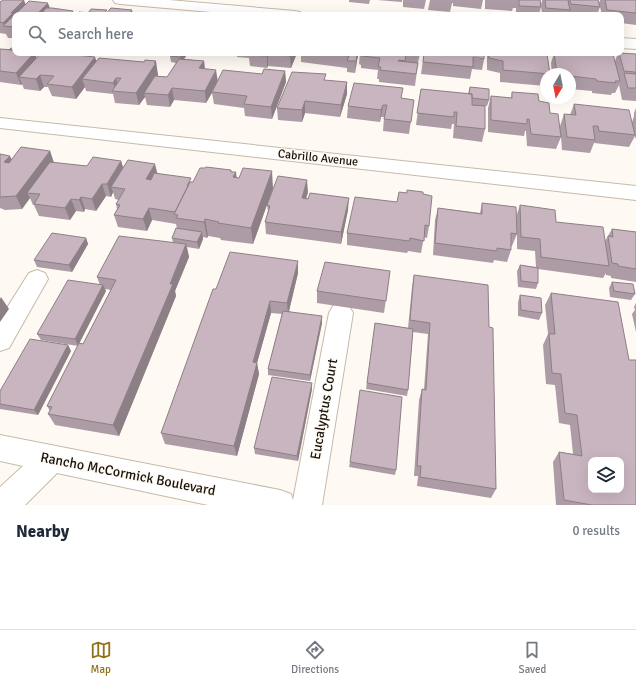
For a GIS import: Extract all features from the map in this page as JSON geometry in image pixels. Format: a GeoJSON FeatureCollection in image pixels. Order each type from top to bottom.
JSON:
{"type":"FeatureCollection","features":[{"type":"Feature","properties":{"kind":"street"},"geometry":{"type":"LineString","coordinates":[[120,0],[259,12]]}},
{"type":"Feature","properties":{"kind":"street"},"geometry":{"type":"LineString","coordinates":[[624,43],[636,44]]}},
{"type":"Feature","properties":{"kind":"street","name":"Cabrillo Avenue"},"geometry":{"type":"LineString","coordinates":[[0,123],[636,193]]}},
{"type":"Feature","properties":{"kind":"street"},"geometry":{"type":"LineString","coordinates":[[0,341],[37,279]]}},
{"type":"Feature","properties":{"kind":"street","name":"Eucalyptus Court"},"geometry":{"type":"LineString","coordinates":[[307,505],[340,312]]}},
{"type":"Feature","properties":{"kind":"street","name":"Rancho McCormick Boulevard"},"geometry":{"type":"LineString","coordinates":[[0,448],[280,505]]}},
{"type":"Feature","properties":{"kind":"street"},"geometry":{"type":"LineString","coordinates":[[3,505],[52,459]]}},
{"type":"Feature","properties":{"kind":"building"},"geometry":{"type":"Polygon","coordinates":[[[3,0],[24,0],[3,23],[0,22],[0,2],[3,0]]]}},
{"type":"Feature","properties":{"kind":"building"},"geometry":{"type":"Polygon","coordinates":[[[519,0],[540,0],[541,7],[519,6],[519,0]]]}},
{"type":"Feature","properties":{"kind":"building"},"geometry":{"type":"Polygon","coordinates":[[[545,0],[598,0],[600,7],[571,4],[570,1],[568,1],[570,10],[546,8],[545,0]]]}},
{"type":"Feature","properties":{"kind":"building"},"geometry":{"type":"Polygon","coordinates":[[[605,0],[636,0],[636,13],[607,10],[605,0]]]}},
{"type":"Feature","properties":{"kind":"building"},"geometry":{"type":"Polygon","coordinates":[[[29,1],[48,3],[39,12],[18,12],[29,1]]]}},
{"type":"Feature","properties":{"kind":"building"},"geometry":{"type":"Polygon","coordinates":[[[46,8],[73,11],[72,12],[43,12],[46,8]]]}},
{"type":"Feature","properties":{"kind":"building"},"geometry":{"type":"Polygon","coordinates":[[[111,8],[132,10],[130,12],[108,12],[111,8]]]}},
{"type":"Feature","properties":{"kind":"building"},"geometry":{"type":"Polygon","coordinates":[[[91,9],[107,10],[105,12],[89,12],[91,9]]]}},
{"type":"Feature","properties":{"kind":"building"},"geometry":{"type":"Polygon","coordinates":[[[12,17],[12,27],[3,26],[12,17]]]}},
{"type":"Feature","properties":{"kind":"building"},"geometry":{"type":"Polygon","coordinates":[[[0,49],[12,50],[12,56],[31,56],[16,73],[0,71],[0,49]]]}},
{"type":"Feature","properties":{"kind":"building"},"geometry":{"type":"Polygon","coordinates":[[[624,53],[636,54],[636,74],[635,72],[624,71],[620,56],[624,56],[624,53]]]}},
{"type":"Feature","properties":{"kind":"building"},"geometry":{"type":"Polygon","coordinates":[[[38,56],[95,57],[72,87],[47,84],[54,76],[40,75],[36,79],[19,77],[38,56]]]}},
{"type":"Feature","properties":{"kind":"building"},"geometry":{"type":"Polygon","coordinates":[[[349,56],[357,56],[356,61],[347,61],[349,56]]]}},
{"type":"Feature","properties":{"kind":"building"},"geometry":{"type":"Polygon","coordinates":[[[362,56],[406,56],[405,61],[398,61],[418,63],[416,74],[380,70],[381,67],[378,67],[380,58],[362,56]]]}},
{"type":"Feature","properties":{"kind":"building"},"geometry":{"type":"Polygon","coordinates":[[[424,56],[484,56],[484,59],[473,57],[473,67],[423,62],[424,56]]]}},
{"type":"Feature","properties":{"kind":"building"},"geometry":{"type":"Polygon","coordinates":[[[489,56],[547,56],[549,68],[540,68],[540,73],[503,70],[503,61],[489,58],[489,56]]]}},
{"type":"Feature","properties":{"kind":"building"},"geometry":{"type":"Polygon","coordinates":[[[554,56],[614,56],[620,81],[615,81],[616,83],[597,81],[596,79],[576,77],[576,68],[556,68],[554,56]]]}},
{"type":"Feature","properties":{"kind":"building"},"geometry":{"type":"Polygon","coordinates":[[[99,58],[144,62],[145,60],[156,61],[154,63],[156,63],[136,93],[112,91],[121,78],[116,78],[113,83],[82,79],[99,58]]]}},
{"type":"Feature","properties":{"kind":"building"},"geometry":{"type":"Polygon","coordinates":[[[179,59],[204,61],[199,68],[216,70],[205,91],[172,88],[168,95],[144,93],[155,76],[167,77],[179,59]]]}},
{"type":"Feature","properties":{"kind":"building"},"geometry":{"type":"Polygon","coordinates":[[[264,69],[285,71],[271,107],[244,104],[247,96],[212,92],[223,70],[262,74],[264,69]]]}},
{"type":"Feature","properties":{"kind":"building"},"geometry":{"type":"Polygon","coordinates":[[[292,72],[326,74],[324,80],[347,82],[341,105],[305,101],[302,110],[277,108],[292,72]]]}},
{"type":"Feature","properties":{"kind":"building"},"geometry":{"type":"Polygon","coordinates":[[[624,73],[636,74],[636,88],[628,88],[624,73]]]}},
{"type":"Feature","properties":{"kind":"building"},"geometry":{"type":"Polygon","coordinates":[[[354,83],[403,88],[401,98],[414,100],[411,122],[384,119],[387,105],[383,105],[381,110],[348,106],[354,83]]]}},
{"type":"Feature","properties":{"kind":"building"},"geometry":{"type":"Polygon","coordinates":[[[470,87],[489,89],[489,100],[472,98],[472,94],[469,94],[470,87]]]}},
{"type":"Feature","properties":{"kind":"building"},"geometry":{"type":"Polygon","coordinates":[[[421,89],[472,94],[472,105],[485,106],[485,129],[456,126],[457,112],[454,112],[454,117],[417,113],[421,89]]]}},
{"type":"Feature","properties":{"kind":"building"},"geometry":{"type":"Polygon","coordinates":[[[512,92],[538,94],[540,104],[549,104],[550,113],[558,114],[561,137],[531,134],[529,119],[527,119],[527,124],[491,120],[491,96],[512,98],[512,92]]]}},
{"type":"Feature","properties":{"kind":"building"},"geometry":{"type":"Polygon","coordinates":[[[574,104],[629,110],[635,135],[599,131],[598,126],[593,126],[595,140],[567,137],[564,114],[576,115],[574,104]]]}},
{"type":"Feature","properties":{"kind":"building"},"geometry":{"type":"Polygon","coordinates":[[[21,147],[50,151],[16,196],[0,197],[0,154],[10,156],[4,162],[9,163],[21,147]]]}},
{"type":"Feature","properties":{"kind":"building"},"geometry":{"type":"Polygon","coordinates":[[[93,157],[121,161],[107,184],[102,184],[92,199],[81,197],[79,200],[71,199],[65,208],[34,204],[40,194],[27,193],[50,162],[87,166],[93,157]]]}},
{"type":"Feature","properties":{"kind":"building"},"geometry":{"type":"Polygon","coordinates":[[[128,160],[155,164],[146,179],[151,180],[154,173],[191,178],[175,212],[149,208],[143,219],[114,215],[120,205],[116,204],[125,189],[111,187],[128,160]]]}},
{"type":"Feature","properties":{"kind":"building"},"geometry":{"type":"Polygon","coordinates":[[[206,167],[231,170],[231,172],[236,172],[233,177],[239,178],[243,168],[272,171],[251,228],[218,223],[219,222],[205,219],[204,222],[176,218],[178,215],[174,214],[190,182],[193,182],[200,168],[206,167]]]}},
{"type":"Feature","properties":{"kind":"building"},"geometry":{"type":"Polygon","coordinates":[[[278,176],[307,180],[302,198],[308,199],[310,193],[349,198],[341,232],[265,222],[270,206],[267,205],[278,176]]]}},
{"type":"Feature","properties":{"kind":"building"},"geometry":{"type":"Polygon","coordinates":[[[407,190],[423,192],[423,194],[432,196],[429,226],[425,225],[424,241],[410,238],[409,241],[347,233],[355,197],[397,202],[399,192],[407,193],[407,190]]]}},
{"type":"Feature","properties":{"kind":"building"},"geometry":{"type":"Polygon","coordinates":[[[482,203],[516,207],[517,234],[511,233],[511,250],[497,248],[497,251],[435,243],[438,208],[482,214],[482,203]]]}},
{"type":"Feature","properties":{"kind":"building"},"geometry":{"type":"Polygon","coordinates":[[[520,205],[555,210],[556,222],[603,227],[609,266],[541,257],[540,239],[521,237],[520,205]]]}},
{"type":"Feature","properties":{"kind":"building"},"geometry":{"type":"Polygon","coordinates":[[[176,228],[202,232],[197,242],[172,238],[176,228]]]}},
{"type":"Feature","properties":{"kind":"building"},"geometry":{"type":"Polygon","coordinates":[[[612,229],[636,232],[636,269],[618,266],[618,264],[612,263],[608,236],[613,237],[612,229]]]}},
{"type":"Feature","properties":{"kind":"building"},"geometry":{"type":"Polygon","coordinates":[[[52,233],[86,238],[69,265],[34,260],[52,233]]]}},
{"type":"Feature","properties":{"kind":"building"},"geometry":{"type":"Polygon","coordinates":[[[119,236],[186,244],[170,284],[173,284],[113,425],[48,414],[52,407],[47,406],[79,343],[83,344],[116,280],[97,277],[119,236]]]}},
{"type":"Feature","properties":{"kind":"building"},"geometry":{"type":"Polygon","coordinates":[[[230,252],[298,261],[287,303],[270,301],[253,362],[257,363],[234,446],[161,433],[213,289],[216,289],[230,252]]]}},
{"type":"Feature","properties":{"kind":"building"},"geometry":{"type":"Polygon","coordinates":[[[325,262],[390,271],[386,301],[317,291],[325,262]]]}},
{"type":"Feature","properties":{"kind":"building"},"geometry":{"type":"Polygon","coordinates":[[[520,265],[538,268],[538,283],[521,281],[520,265]]]}},
{"type":"Feature","properties":{"kind":"building"},"geometry":{"type":"Polygon","coordinates":[[[414,275],[488,285],[489,327],[493,328],[496,489],[420,477],[421,466],[417,466],[422,389],[426,390],[430,323],[410,320],[414,275]]]}},
{"type":"Feature","properties":{"kind":"building"},"geometry":{"type":"Polygon","coordinates":[[[68,280],[103,285],[75,339],[37,334],[68,280]]]}},
{"type":"Feature","properties":{"kind":"building"},"geometry":{"type":"Polygon","coordinates":[[[612,282],[633,284],[635,294],[614,291],[612,282]]]}},
{"type":"Feature","properties":{"kind":"building"},"geometry":{"type":"Polygon","coordinates":[[[551,293],[618,302],[629,360],[636,360],[636,505],[592,505],[564,500],[559,452],[582,456],[577,415],[565,413],[561,374],[552,373],[549,334],[555,334],[551,293]]]}},
{"type":"Feature","properties":{"kind":"building"},"geometry":{"type":"Polygon","coordinates":[[[520,295],[541,298],[542,313],[521,310],[520,295]]]}},
{"type":"Feature","properties":{"kind":"building"},"geometry":{"type":"Polygon","coordinates":[[[283,311],[322,316],[310,375],[268,369],[283,311]]]}},
{"type":"Feature","properties":{"kind":"building"},"geometry":{"type":"Polygon","coordinates":[[[375,323],[413,329],[408,390],[367,383],[375,323]]]}},
{"type":"Feature","properties":{"kind":"building"},"geometry":{"type":"Polygon","coordinates":[[[30,339],[68,345],[34,410],[0,404],[0,391],[30,339]]]}},
{"type":"Feature","properties":{"kind":"building"},"geometry":{"type":"Polygon","coordinates":[[[272,377],[312,383],[297,456],[254,448],[272,377]]]}},
{"type":"Feature","properties":{"kind":"building"},"geometry":{"type":"Polygon","coordinates":[[[360,390],[402,397],[396,470],[350,462],[360,390]]]}}]}
